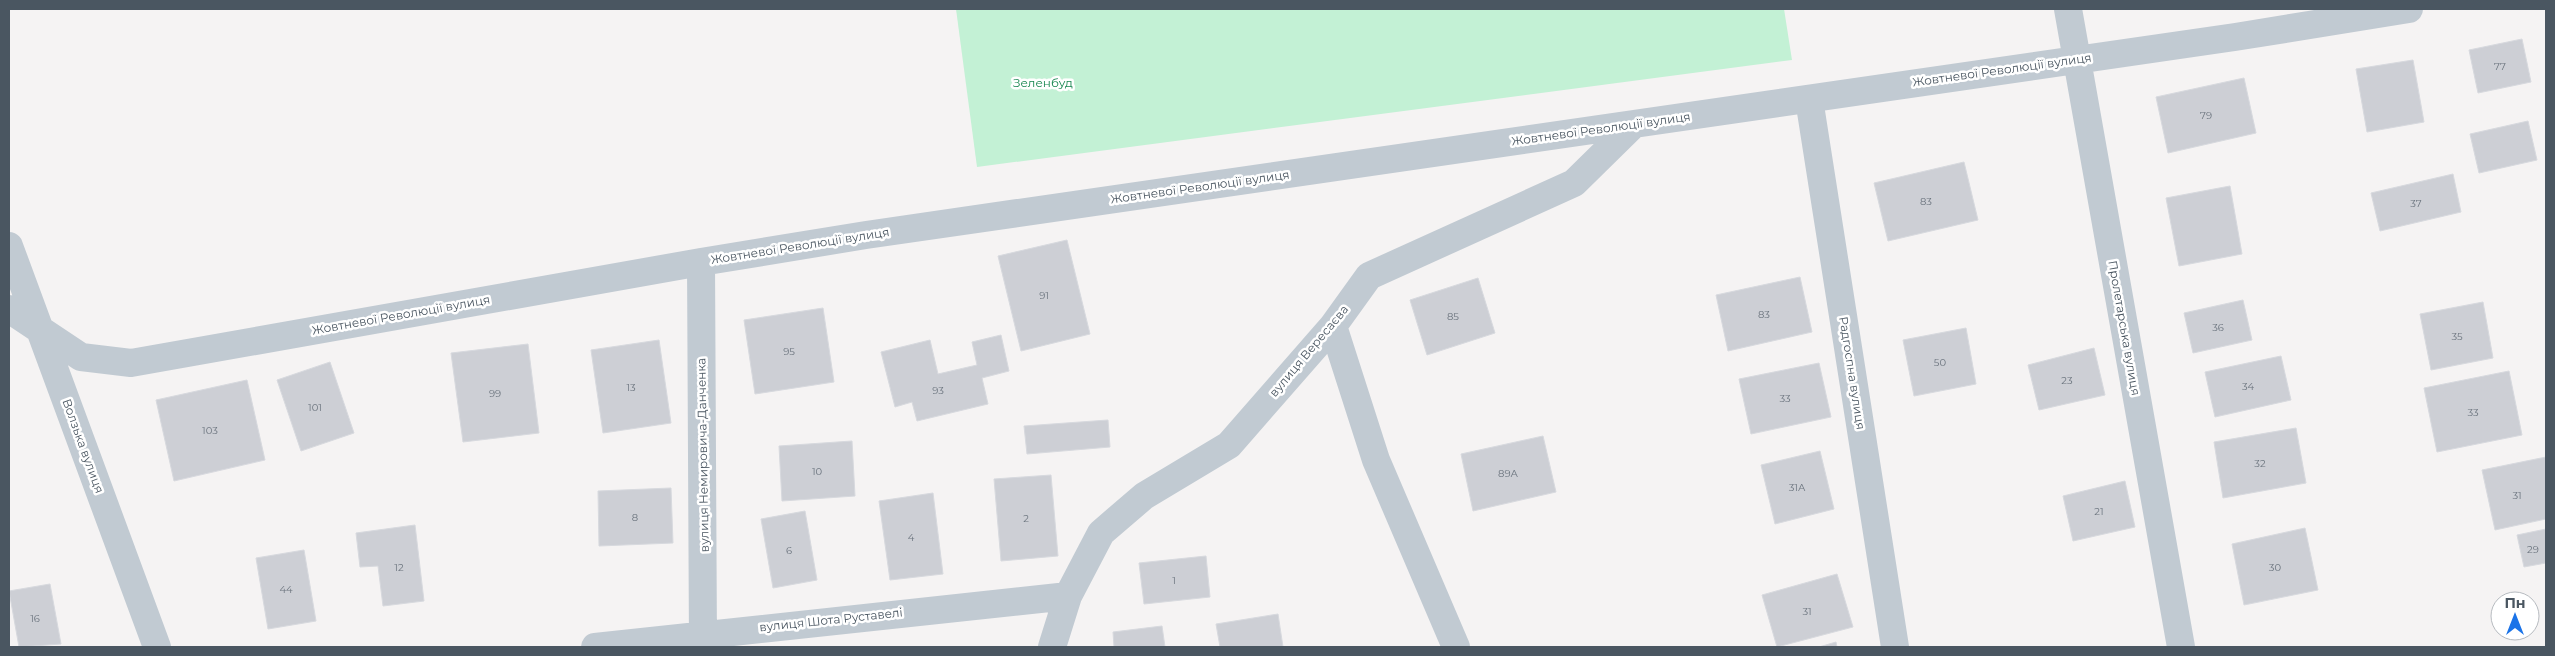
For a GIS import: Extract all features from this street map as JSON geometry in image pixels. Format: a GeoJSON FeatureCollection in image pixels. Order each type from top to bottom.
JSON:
{"type":"FeatureCollection","features":[{"type":"Feature","properties":{"kind":"street","name":"Пролетарська вулиця"},"geometry":{"type":"LineString","coordinates":[[2068,9],[2181,647]]}},
{"type":"Feature","properties":{"kind":"street","name":"Жовтневої Революції вулиця"},"geometry":{"type":"LineString","coordinates":[[9,309],[38,326],[81,357],[131,363],[701,262],[866,235],[2076,60],[2409,9]]}},
{"type":"Feature","properties":{"kind":"street","name":"Радгоспна вулиця"},"geometry":{"type":"LineString","coordinates":[[1809,99],[1895,647]]}},
{"type":"Feature","properties":{"kind":"street","name":"вулиця Вересаєва"},"geometry":{"type":"LineString","coordinates":[[1052,647],[1068,596],[1101,533],[1144,496],[1229,445],[1333,326],[1369,276],[1574,183],[1633,124]]}},
{"type":"Feature","properties":{"kind":"street","name":"Волзька вулиця"},"geometry":{"type":"LineString","coordinates":[[9,246],[157,647]]}},
{"type":"Feature","properties":{"kind":"street","name":"вулиця Немировича-Данченка"},"geometry":{"type":"LineString","coordinates":[[701,262],[704,640]]}},
{"type":"Feature","properties":{"kind":"street"},"geometry":{"type":"LineString","coordinates":[[1333,326],[1376,460],[1456,647]]}},
{"type":"Feature","properties":{"kind":"street","name":"вулиця Шота Руставелі"},"geometry":{"type":"LineString","coordinates":[[595,647],[704,640],[1068,596]]}},
{"type":"Feature","properties":{"kind":"green space","name":"Зеленбуд"},"geometry":{"type":"Polygon","coordinates":[[[956,9],[1784,9],[1792,60],[977,167],[956,9]]]}},
{"type":"Feature","properties":{"kind":"building"},"geometry":{"type":"Polygon","coordinates":[[[2522,39],[2531,82],[2478,93],[2469,50],[2522,39]]]}},
{"type":"Feature","properties":{"kind":"building"},"geometry":{"type":"Polygon","coordinates":[[[2413,60],[2424,122],[2367,132],[2356,69],[2413,60]]]}},
{"type":"Feature","properties":{"kind":"building"},"geometry":{"type":"Polygon","coordinates":[[[2244,78],[2256,133],[2168,153],[2156,97],[2244,78]]]}},
{"type":"Feature","properties":{"kind":"building"},"geometry":{"type":"Polygon","coordinates":[[[2528,121],[2537,160],[2479,173],[2470,134],[2528,121]]]}},
{"type":"Feature","properties":{"kind":"building"},"geometry":{"type":"Polygon","coordinates":[[[1964,162],[1978,220],[1888,241],[1874,183],[1964,162]]]}},
{"type":"Feature","properties":{"kind":"building"},"geometry":{"type":"Polygon","coordinates":[[[2453,174],[2461,212],[2380,231],[2371,193],[2453,174]]]}},
{"type":"Feature","properties":{"kind":"building"},"geometry":{"type":"Polygon","coordinates":[[[2230,186],[2242,254],[2179,266],[2166,198],[2230,186]]]}},
{"type":"Feature","properties":{"kind":"building"},"geometry":{"type":"Polygon","coordinates":[[[1067,240],[1090,334],[1021,351],[998,256],[1067,240]]]}},
{"type":"Feature","properties":{"kind":"building"},"geometry":{"type":"Polygon","coordinates":[[[1800,277],[1812,332],[1728,351],[1716,295],[1800,277]]]}},
{"type":"Feature","properties":{"kind":"building"},"geometry":{"type":"Polygon","coordinates":[[[1478,278],[1495,333],[1427,355],[1410,300],[1478,278]]]}},
{"type":"Feature","properties":{"kind":"building"},"geometry":{"type":"Polygon","coordinates":[[[2243,300],[2252,340],[2193,353],[2184,313],[2243,300]]]}},
{"type":"Feature","properties":{"kind":"building"},"geometry":{"type":"Polygon","coordinates":[[[2483,302],[2493,358],[2431,370],[2420,314],[2483,302]]]}},
{"type":"Feature","properties":{"kind":"building"},"geometry":{"type":"Polygon","coordinates":[[[823,308],[834,382],[755,394],[744,320],[823,308]]]}},
{"type":"Feature","properties":{"kind":"building"},"geometry":{"type":"Polygon","coordinates":[[[1966,328],[1976,384],[1914,396],[1903,340],[1966,328]]]}},
{"type":"Feature","properties":{"kind":"building"},"geometry":{"type":"Polygon","coordinates":[[[1001,335],[1009,371],[982,378],[988,404],[917,421],[912,402],[895,407],[881,352],[930,340],[938,374],[977,365],[972,342],[1001,335]]]}},
{"type":"Feature","properties":{"kind":"building"},"geometry":{"type":"Polygon","coordinates":[[[659,340],[671,423],[603,433],[591,350],[659,340]]]}},
{"type":"Feature","properties":{"kind":"building"},"geometry":{"type":"Polygon","coordinates":[[[528,344],[539,433],[463,442],[451,353],[528,344]]]}},
{"type":"Feature","properties":{"kind":"building"},"geometry":{"type":"Polygon","coordinates":[[[2094,348],[2105,395],[2039,410],[2028,365],[2094,348]]]}},
{"type":"Feature","properties":{"kind":"building"},"geometry":{"type":"Polygon","coordinates":[[[2281,356],[2291,400],[2215,417],[2205,372],[2281,356]]]}},
{"type":"Feature","properties":{"kind":"building"},"geometry":{"type":"Polygon","coordinates":[[[330,362],[354,433],[301,451],[277,380],[330,362]]]}},
{"type":"Feature","properties":{"kind":"building"},"geometry":{"type":"Polygon","coordinates":[[[1819,363],[1831,417],[1751,434],[1739,379],[1819,363]]]}},
{"type":"Feature","properties":{"kind":"building"},"geometry":{"type":"Polygon","coordinates":[[[2509,371],[2522,435],[2437,452],[2424,388],[2509,371]]]}},
{"type":"Feature","properties":{"kind":"building"},"geometry":{"type":"Polygon","coordinates":[[[247,380],[265,460],[174,481],[156,400],[247,380]]]}},
{"type":"Feature","properties":{"kind":"building"},"geometry":{"type":"Polygon","coordinates":[[[1108,420],[1110,447],[1027,454],[1024,426],[1108,420]]]}},
{"type":"Feature","properties":{"kind":"building"},"geometry":{"type":"Polygon","coordinates":[[[2296,428],[2306,483],[2223,498],[2214,442],[2296,428]]]}},
{"type":"Feature","properties":{"kind":"building"},"geometry":{"type":"Polygon","coordinates":[[[1543,436],[1556,492],[1473,511],[1461,454],[1543,436]]]}},
{"type":"Feature","properties":{"kind":"building"},"geometry":{"type":"Polygon","coordinates":[[[852,441],[855,496],[782,501],[779,446],[852,441]]]}},
{"type":"Feature","properties":{"kind":"building"},"geometry":{"type":"Polygon","coordinates":[[[1820,451],[1834,509],[1775,524],[1761,465],[1820,451]]]}},
{"type":"Feature","properties":{"kind":"building"},"geometry":{"type":"Polygon","coordinates":[[[2546,457],[2546,519],[2495,530],[2482,470],[2546,457]]]}},
{"type":"Feature","properties":{"kind":"building"},"geometry":{"type":"Polygon","coordinates":[[[1051,475],[1058,556],[1001,561],[994,479],[1051,475]]]}},
{"type":"Feature","properties":{"kind":"building"},"geometry":{"type":"Polygon","coordinates":[[[2125,481],[2135,527],[2073,541],[2063,496],[2125,481]]]}},
{"type":"Feature","properties":{"kind":"building"},"geometry":{"type":"Polygon","coordinates":[[[671,488],[673,543],[599,546],[598,491],[671,488]]]}},
{"type":"Feature","properties":{"kind":"building"},"geometry":{"type":"Polygon","coordinates":[[[933,493],[943,574],[890,580],[879,501],[933,493]]]}},
{"type":"Feature","properties":{"kind":"building"},"geometry":{"type":"Polygon","coordinates":[[[805,511],[817,580],[773,588],[761,519],[805,511]]]}},
{"type":"Feature","properties":{"kind":"building"},"geometry":{"type":"Polygon","coordinates":[[[415,525],[424,601],[383,606],[378,566],[360,567],[356,533],[415,525]]]}},
{"type":"Feature","properties":{"kind":"building"},"geometry":{"type":"Polygon","coordinates":[[[2305,528],[2318,590],[2244,605],[2232,544],[2305,528]]]}},
{"type":"Feature","properties":{"kind":"building"},"geometry":{"type":"Polygon","coordinates":[[[2546,529],[2546,563],[2524,567],[2517,535],[2546,529]]]}},
{"type":"Feature","properties":{"kind":"building"},"geometry":{"type":"Polygon","coordinates":[[[304,550],[316,621],[268,629],[256,558],[304,550]]]}},
{"type":"Feature","properties":{"kind":"building"},"geometry":{"type":"Polygon","coordinates":[[[1206,556],[1210,597],[1144,604],[1139,563],[1206,556]]]}},
{"type":"Feature","properties":{"kind":"building"},"geometry":{"type":"Polygon","coordinates":[[[1837,574],[1853,627],[1777,647],[1762,595],[1837,574]]]}},
{"type":"Feature","properties":{"kind":"building"},"geometry":{"type":"Polygon","coordinates":[[[50,584],[61,644],[19,647],[9,591],[50,584]]]}},
{"type":"Feature","properties":{"kind":"building"},"geometry":{"type":"Polygon","coordinates":[[[1278,614],[1283,647],[1220,647],[1216,624],[1278,614]]]}},
{"type":"Feature","properties":{"kind":"building"},"geometry":{"type":"Polygon","coordinates":[[[1162,626],[1165,647],[1114,647],[1113,632],[1162,626]]]}},
{"type":"Feature","properties":{"kind":"building"},"geometry":{"type":"Polygon","coordinates":[[[1836,642],[1837,647],[1819,647],[1836,642]]]}}]}
